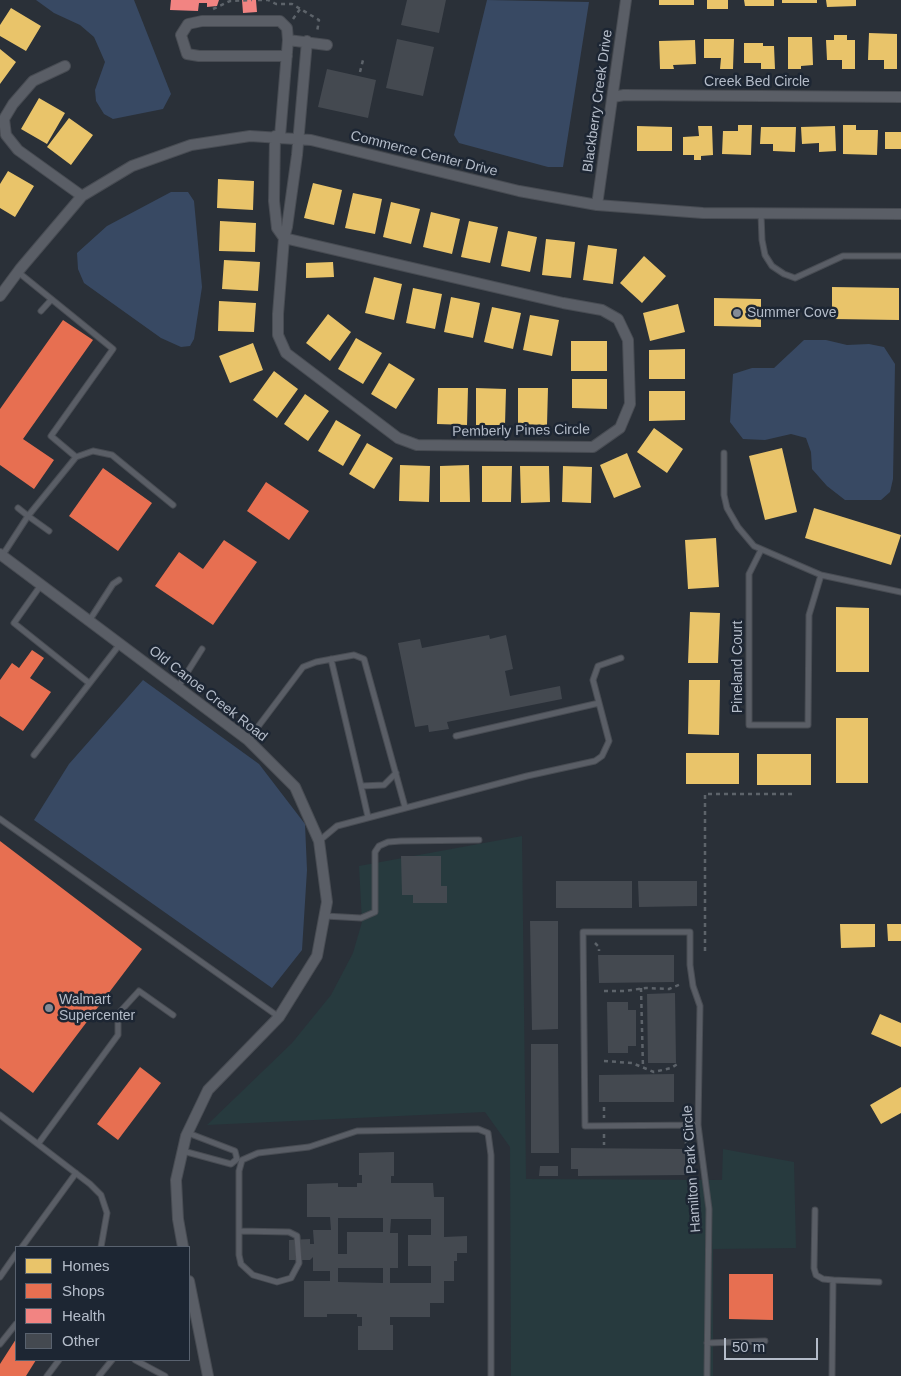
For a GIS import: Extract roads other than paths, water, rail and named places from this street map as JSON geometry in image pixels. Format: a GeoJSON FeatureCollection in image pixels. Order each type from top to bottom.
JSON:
{"type":"FeatureCollection","features":[{"type":"Feature","properties":{"kind":"street","name":"Blackberry Creek Drive"},"geometry":{"type":"LineString","coordinates":[[597,206],[626,0]]}},
{"type":"Feature","properties":{"kind":"street"},"geometry":{"type":"LineString","coordinates":[[287,56],[199,56],[187,54],[181,35],[188,24],[202,21],[280,21],[287,28],[288,40],[327,45]]}},
{"type":"Feature","properties":{"kind":"street","name":"Pemberly Pines Circle"},"geometry":{"type":"LineString","coordinates":[[288,40],[278,136],[274,201],[277,228],[284,238],[563,303],[602,310],[618,319],[628,340],[630,404],[620,428],[593,447],[417,445],[398,438],[286,354],[278,335],[278,321],[284,238],[298,138],[307,41]]}},
{"type":"Feature","properties":{"kind":"street"},"geometry":{"type":"LineString","coordinates":[[65,66],[47,72],[33,81],[13,104],[4,119],[6,135],[18,150],[82,196]]}},
{"type":"Feature","properties":{"kind":"street","name":"Creek Bed Circle"},"geometry":{"type":"LineString","coordinates":[[613,97],[624,95],[901,97]]}},
{"type":"Feature","properties":{"kind":"street","name":"Commerce Center Drive"},"geometry":{"type":"LineString","coordinates":[[0,296],[17,272],[82,196],[132,166],[191,145],[250,136],[298,138],[518,191],[597,206],[653,211],[761,214],[901,214]]}},
{"type":"Feature","properties":{"kind":"street","name":"Old Canoe Creek Road"},"geometry":{"type":"LineString","coordinates":[[1,555],[248,740],[295,787],[319,841],[327,902],[317,956],[279,1017],[208,1090],[188,1133],[176,1180],[178,1219],[183,1246]]}},
{"type":"Feature","properties":{"kind":"street"},"geometry":{"type":"LineString","coordinates":[[190,1286],[208,1376]]}},
{"type":"Feature","properties":{"kind":"lane"},"geometry":{"type":"LineString","coordinates":[[761,214],[762,240],[765,255],[772,266],[784,274],[795,278],[843,256],[901,256]]}},
{"type":"Feature","properties":{"kind":"lane"},"geometry":{"type":"LineString","coordinates":[[17,272],[112,349],[51,436],[76,457]]}},
{"type":"Feature","properties":{"kind":"lane"},"geometry":{"type":"LineString","coordinates":[[41,311],[51,300]]}},
{"type":"Feature","properties":{"kind":"lane"},"geometry":{"type":"LineString","coordinates":[[1,555],[28,516],[76,457],[93,451],[112,455],[173,505]]}},
{"type":"Feature","properties":{"kind":"lane"},"geometry":{"type":"LineString","coordinates":[[724,454],[724,495],[727,508],[738,527],[754,546],[821,575],[901,592]]}},
{"type":"Feature","properties":{"kind":"lane"},"geometry":{"type":"LineString","coordinates":[[18,508],[49,531]]}},
{"type":"Feature","properties":{"kind":"lane","name":"Pineland Court"},"geometry":{"type":"LineString","coordinates":[[761,550],[750,574],[749,725],[808,726],[809,615],[821,575]]}},
{"type":"Feature","properties":{"kind":"lane"},"geometry":{"type":"LineString","coordinates":[[90,621],[113,584],[119,580]]}},
{"type":"Feature","properties":{"kind":"lane"},"geometry":{"type":"LineString","coordinates":[[41,584],[14,623],[90,683]]}},
{"type":"Feature","properties":{"kind":"lane"},"geometry":{"type":"LineString","coordinates":[[34,755],[120,644]]}},
{"type":"Feature","properties":{"kind":"lane"},"geometry":{"type":"LineString","coordinates":[[178,687],[202,649]]}},
{"type":"Feature","properties":{"kind":"lane"},"geometry":{"type":"LineString","coordinates":[[248,740],[303,667],[354,655],[364,660],[405,807]]}},
{"type":"Feature","properties":{"kind":"lane"},"geometry":{"type":"LineString","coordinates":[[319,841],[336,826],[527,776],[595,762],[602,756],[609,741],[594,680],[598,666],[621,658]]}},
{"type":"Feature","properties":{"kind":"lane"},"geometry":{"type":"LineString","coordinates":[[331,659],[368,817]]}},
{"type":"Feature","properties":{"kind":"lane"},"geometry":{"type":"LineString","coordinates":[[456,736],[599,703]]}},
{"type":"Feature","properties":{"kind":"lane"},"geometry":{"type":"LineString","coordinates":[[361,786],[384,785],[396,773]]}},
{"type":"Feature","properties":{"kind":"lane"},"geometry":{"type":"LineString","coordinates":[[0,819],[279,1017]]}},
{"type":"Feature","properties":{"kind":"lane"},"geometry":{"type":"LineString","coordinates":[[325,916],[361,918],[375,912],[375,852],[379,846],[388,842],[401,841],[480,840]]}},
{"type":"Feature","properties":{"kind":"lane","name":"Hamilton Park Circle"},"geometry":{"type":"LineString","coordinates":[[698,1125],[585,1126],[583,932],[690,932],[690,965],[693,986],[700,1006],[698,1125],[709,1209],[707,1376]]}},
{"type":"Feature","properties":{"kind":"lane"},"geometry":{"type":"LineString","coordinates":[[38,1144],[118,1035],[118,1014],[140,992],[173,1015]]}},
{"type":"Feature","properties":{"kind":"lane"},"geometry":{"type":"LineString","coordinates":[[0,1115],[76,1173],[101,1195],[107,1213],[101,1246]]}},
{"type":"Feature","properties":{"kind":"lane"},"geometry":{"type":"LineString","coordinates":[[183,1151],[231,1164],[258,1152],[309,1146],[357,1131],[478,1129],[488,1133],[491,1155],[490,1376]]}},
{"type":"Feature","properties":{"kind":"lane"},"geometry":{"type":"LineString","coordinates":[[188,1133],[235,1151],[239,1160],[239,1255],[245,1268],[265,1280],[277,1282],[291,1278],[299,1263],[298,1236],[289,1232],[240,1231]]}},
{"type":"Feature","properties":{"kind":"lane"},"geometry":{"type":"LineString","coordinates":[[23,1246],[76,1173]]}},
{"type":"Feature","properties":{"kind":"lane"},"geometry":{"type":"LineString","coordinates":[[814,1210],[814,1268],[816,1275],[823,1279],[879,1282]]}},
{"type":"Feature","properties":{"kind":"lane"},"geometry":{"type":"LineString","coordinates":[[0,1277],[15,1255]]}},
{"type":"Feature","properties":{"kind":"lane"},"geometry":{"type":"LineString","coordinates":[[832,1376],[833,1280]]}},
{"type":"Feature","properties":{"kind":"lane"},"geometry":{"type":"LineString","coordinates":[[0,1344],[15,1325]]}},
{"type":"Feature","properties":{"kind":"lane"},"geometry":{"type":"LineString","coordinates":[[708,1342],[765,1341]]}},
{"type":"Feature","properties":{"kind":"lane"},"geometry":{"type":"LineString","coordinates":[[47,1376],[58,1361]]}},
{"type":"Feature","properties":{"kind":"lane"},"geometry":{"type":"LineString","coordinates":[[99,1376],[111,1361]]}},
{"type":"Feature","properties":{"kind":"lane"},"geometry":{"type":"LineString","coordinates":[[137,1361],[161,1375]]}},
{"type":"Feature","properties":{"kind":"water"},"geometry":{"type":"Polygon","coordinates":[[[36,0],[134,0],[171,94],[163,109],[113,119],[104,114],[96,101],[95,90],[105,62],[94,37],[80,25],[54,13],[36,0]]]}},
{"type":"Feature","properties":{"kind":"water"},"geometry":{"type":"Polygon","coordinates":[[[487,0],[589,2],[563,167],[548,167],[459,143],[454,135],[487,0]]]}},
{"type":"Feature","properties":{"kind":"water"},"geometry":{"type":"Polygon","coordinates":[[[171,192],[188,192],[194,201],[202,287],[194,339],[190,346],[181,347],[161,338],[84,283],[78,269],[77,253],[107,226],[171,192]]]}},
{"type":"Feature","properties":{"kind":"water"},"geometry":{"type":"Polygon","coordinates":[[[804,340],[826,340],[847,345],[869,344],[884,347],[895,364],[893,479],[890,492],[881,500],[845,500],[827,486],[812,469],[811,452],[806,438],[791,434],[765,440],[743,439],[730,422],[733,374],[752,368],[774,368],[804,340]]]}},
{"type":"Feature","properties":{"kind":"water"},"geometry":{"type":"Polygon","coordinates":[[[143,680],[259,764],[305,824],[307,870],[302,950],[272,988],[34,820],[69,764],[143,680]]]}},
{"type":"Feature","properties":{"kind":"place","name":"Summer Cove"},"geometry":{"type":"Point","coordinates":[737,313]}},
{"type":"Feature","properties":{"kind":"place","name":"Walmart Supercenter"},"geometry":{"type":"Point","coordinates":[49,1008]}}]}
